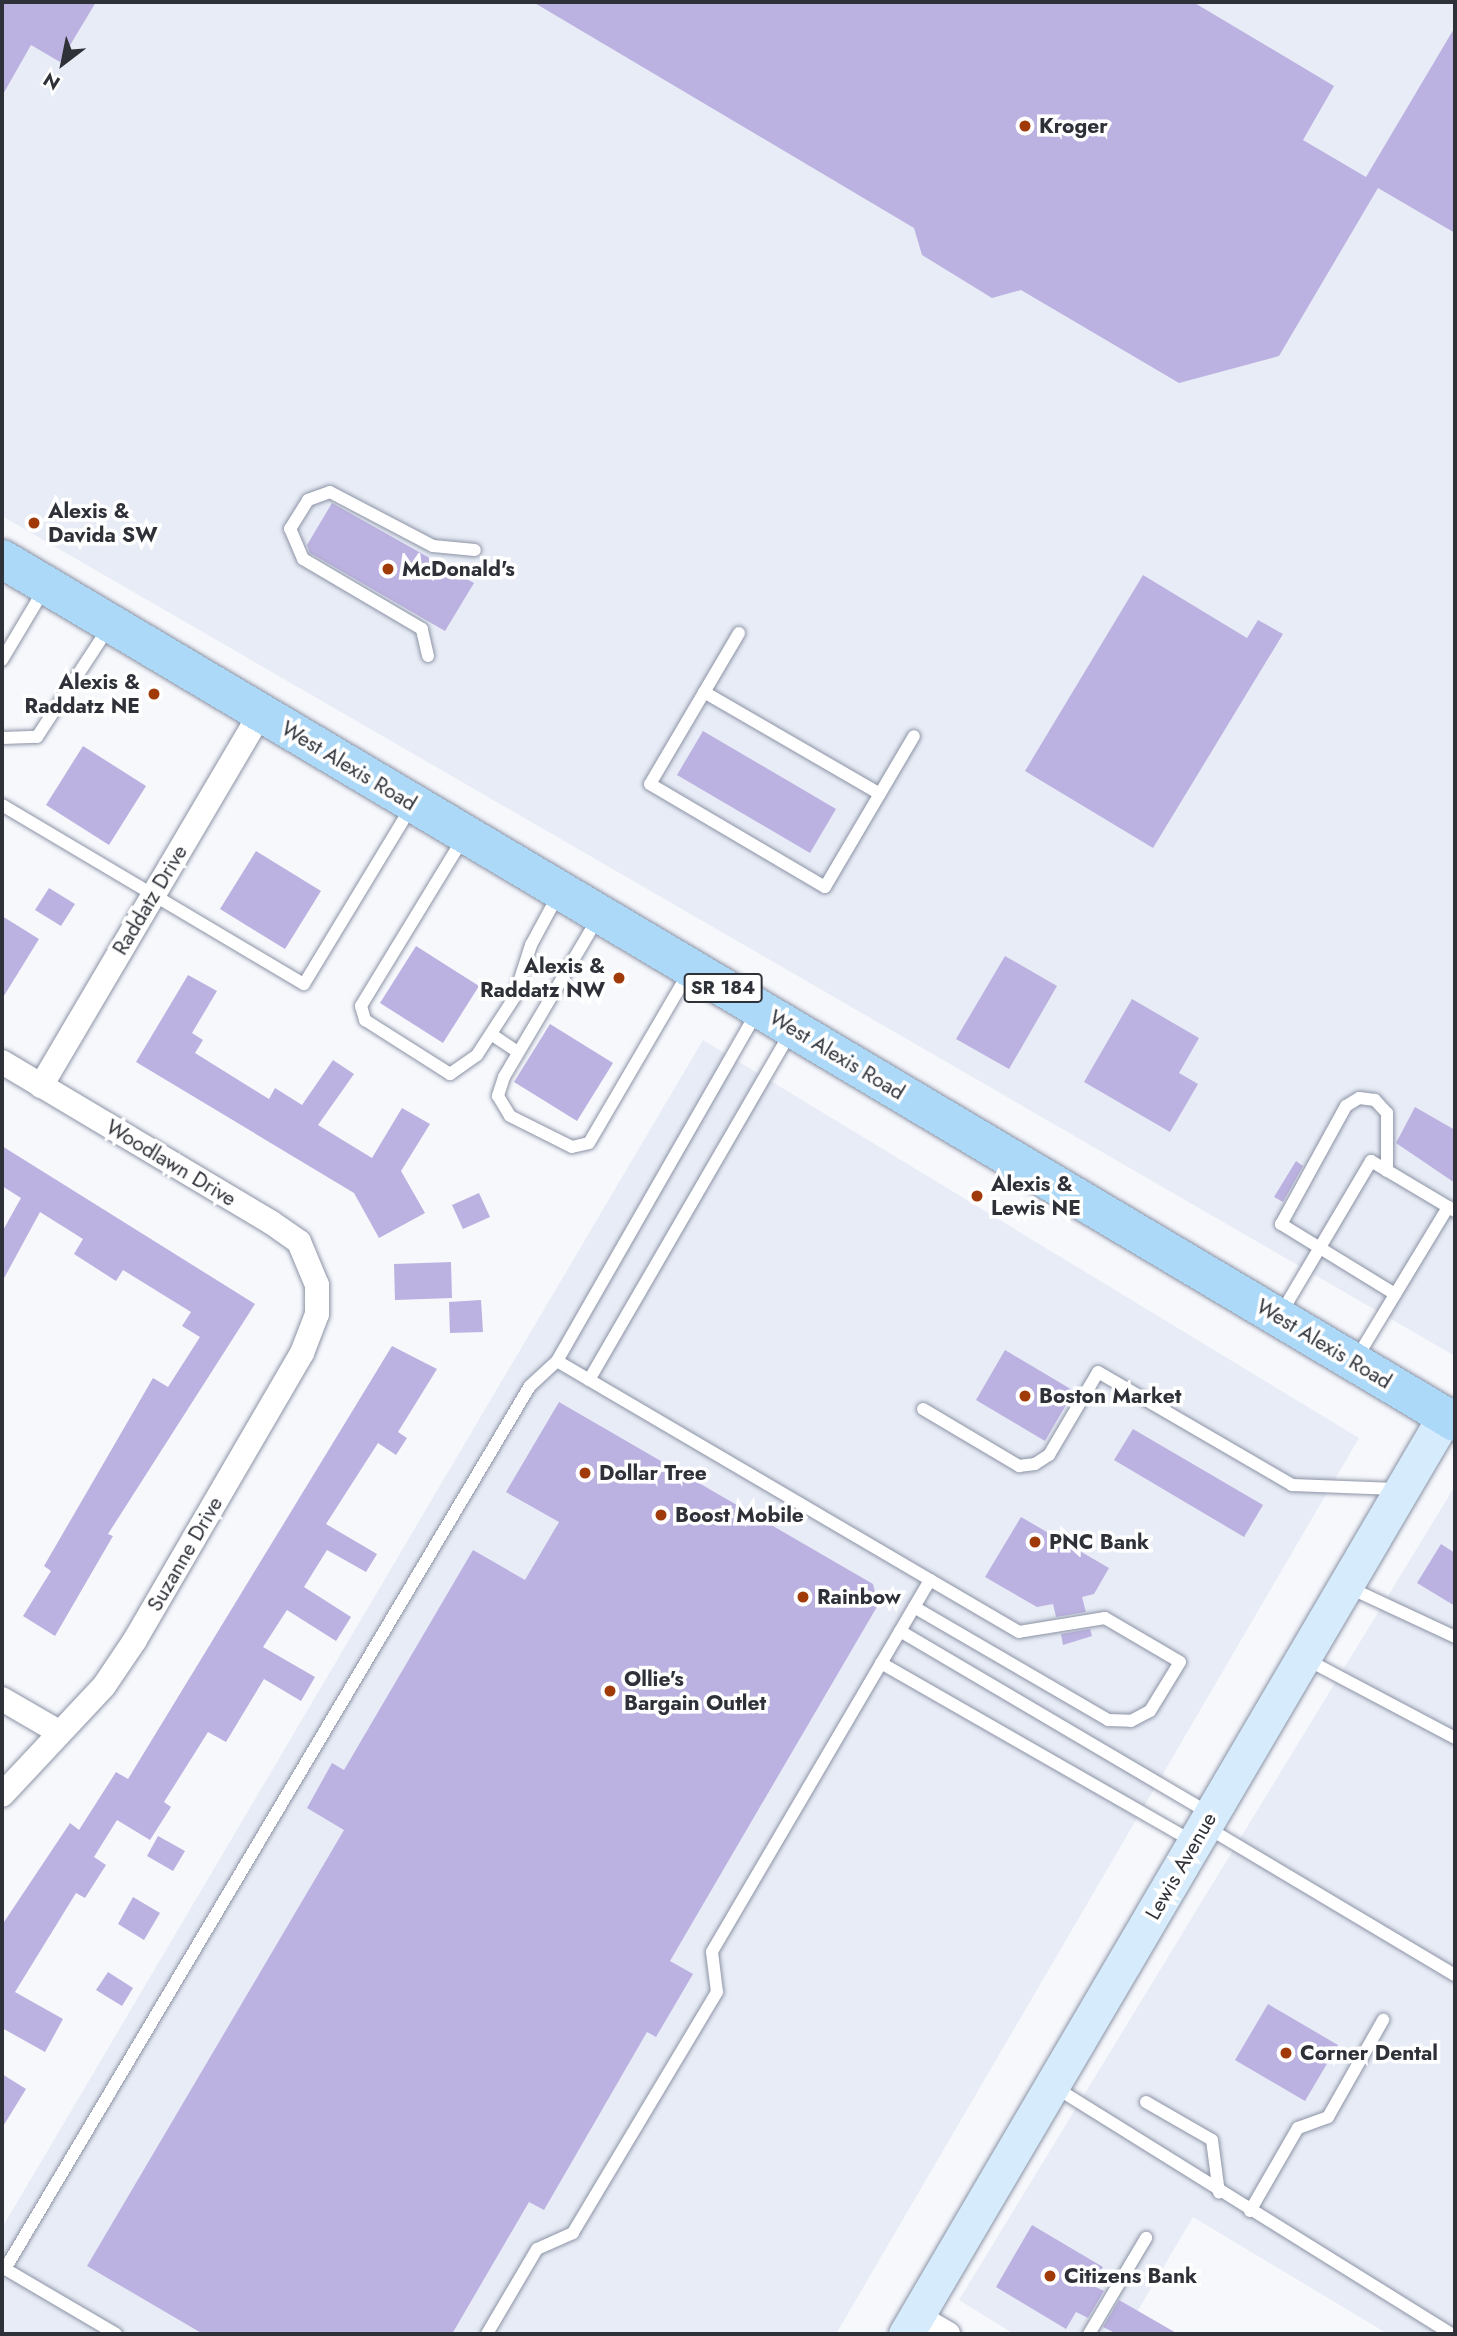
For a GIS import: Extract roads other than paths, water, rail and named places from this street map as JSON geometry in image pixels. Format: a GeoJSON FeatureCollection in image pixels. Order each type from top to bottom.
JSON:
{"type":"FeatureCollection","features":[{"type":"Feature","properties":{"kind":"main road","name":"West Alexis Road"},"geometry":{"type":"LineString","coordinates":[[2,559],[1354,1362],[1452,1412]]}},
{"type":"Feature","properties":{"kind":"main road","name":"Lewis Avenue"},"geometry":{"type":"LineString","coordinates":[[912,2325],[1401,1490],[1452,1412]]}},
{"type":"Feature","properties":{"kind":"street","name":"Raddatz Drive"},"geometry":{"type":"LineString","coordinates":[[41,1086],[260,714]]}},
{"type":"Feature","properties":{"kind":"street","name":"Woodlawn Drive"},"geometry":{"type":"LineString","coordinates":[[2,1062],[272,1223],[299,1242],[317,1285]]}},
{"type":"Feature","properties":{"kind":"street","name":"Suzanne Drive"},"geometry":{"type":"LineString","coordinates":[[2,1795],[57,1731],[103,1686],[135,1640],[302,1353],[317,1314],[317,1285]]}},
{"type":"Feature","properties":{"kind":"street"},"geometry":{"type":"LineString","coordinates":[[2,1699],[57,1731]]}},
{"type":"Feature","properties":{"kind":"street"},"geometry":{"type":"LineString","coordinates":[[912,2325],[948,2334]]}},
{"type":"Feature","properties":{"kind":"lane"},"geometry":{"type":"LineString","coordinates":[[428,656],[422,629],[303,559],[290,529],[308,500],[330,492],[433,546],[475,550]]}},
{"type":"Feature","properties":{"kind":"lane"},"geometry":{"type":"LineString","coordinates":[[2,660],[46,585]]}},
{"type":"Feature","properties":{"kind":"lane"},"geometry":{"type":"LineString","coordinates":[[2,738],[37,737],[111,624]]}},
{"type":"Feature","properties":{"kind":"lane"},"geometry":{"type":"LineString","coordinates":[[739,633],[650,784],[825,887],[914,736]]}},
{"type":"Feature","properties":{"kind":"lane"},"geometry":{"type":"LineString","coordinates":[[704,692],[880,794]]}},
{"type":"Feature","properties":{"kind":"lane"},"geometry":{"type":"LineString","coordinates":[[2,806],[304,984],[413,804]]}},
{"type":"Feature","properties":{"kind":"lane"},"geometry":{"type":"LineString","coordinates":[[465,835],[361,1006],[365,1020],[450,1074],[466,1068],[514,998],[531,945],[560,891]]}},
{"type":"Feature","properties":{"kind":"lane"},"geometry":{"type":"LineString","coordinates":[[600,915],[518,1052],[498,1096],[510,1116],[572,1147],[589,1143],[691,969]]}},
{"type":"Feature","properties":{"kind":"lane"},"geometry":{"type":"LineString","coordinates":[[116,2334],[5,2269],[530,1386],[557,1361],[759,1009]]}},
{"type":"Feature","properties":{"kind":"lane"},"geometry":{"type":"LineString","coordinates":[[589,1380],[793,1029]]}},
{"type":"Feature","properties":{"kind":"lane"},"geometry":{"type":"LineString","coordinates":[[491,1034],[518,1052]]}},
{"type":"Feature","properties":{"kind":"lane"},"geometry":{"type":"LineString","coordinates":[[1387,1171],[1387,1113],[1375,1100],[1359,1098],[1346,1106],[1283,1215],[1289,1234],[1395,1294]]}},
{"type":"Feature","properties":{"kind":"lane"},"geometry":{"type":"LineString","coordinates":[[1278,1317],[1371,1161],[1452,1209],[1395,1294],[1354,1362]]}},
{"type":"Feature","properties":{"kind":"lane"},"geometry":{"type":"LineString","coordinates":[[557,1361],[1019,1633],[1105,1618],[1180,1662],[1150,1711],[1130,1721],[1108,1720],[914,1607]]}},
{"type":"Feature","properties":{"kind":"lane"},"geometry":{"type":"LineString","coordinates":[[923,1409],[1019,1466],[1035,1464],[1049,1455],[1098,1372],[1292,1485],[1401,1490]]}},
{"type":"Feature","properties":{"kind":"lane"},"geometry":{"type":"LineString","coordinates":[[487,2334],[537,2249],[573,2233],[717,1992],[712,1952],[930,1580]]}},
{"type":"Feature","properties":{"kind":"lane"},"geometry":{"type":"LineString","coordinates":[[1345,1586],[1455,1637]]}},
{"type":"Feature","properties":{"kind":"lane"},"geometry":{"type":"LineString","coordinates":[[900,1631],[1203,1828],[1455,1975]]}},
{"type":"Feature","properties":{"kind":"lane"},"geometry":{"type":"LineString","coordinates":[[1303,1657],[1455,1738]]}},
{"type":"Feature","properties":{"kind":"lane"},"geometry":{"type":"LineString","coordinates":[[881,1664],[1203,1828]]}},
{"type":"Feature","properties":{"kind":"lane"},"geometry":{"type":"LineString","coordinates":[[1250,2211],[1298,2128],[1328,2117],[1382,2020]]}},
{"type":"Feature","properties":{"kind":"lane"},"geometry":{"type":"LineString","coordinates":[[1052,2085],[1219,2193],[1451,2334]]}},
{"type":"Feature","properties":{"kind":"lane"},"geometry":{"type":"LineString","coordinates":[[1146,2102],[1212,2140],[1219,2193]]}},
{"type":"Feature","properties":{"kind":"lane"},"geometry":{"type":"LineString","coordinates":[[1089,2334],[1146,2238]]}},
{"type":"Feature","properties":{"kind":"place","name":"Kroger"},"geometry":{"type":"Point","coordinates":[1025,126]}},
{"type":"Feature","properties":{"kind":"place","name":"Alexis & Davida SW"},"geometry":{"type":"Point","coordinates":[34,523]}},
{"type":"Feature","properties":{"kind":"place","name":"McDonald's"},"geometry":{"type":"Point","coordinates":[388,569]}},
{"type":"Feature","properties":{"kind":"place","name":"Alexis & Raddatz NE"},"geometry":{"type":"Point","coordinates":[154,694]}},
{"type":"Feature","properties":{"kind":"place","name":"Alexis & Raddatz NW"},"geometry":{"type":"Point","coordinates":[619,978]}},
{"type":"Feature","properties":{"kind":"place","name":"Alexis & Lewis NE"},"geometry":{"type":"Point","coordinates":[977,1196]}},
{"type":"Feature","properties":{"kind":"place","name":"Boston Market"},"geometry":{"type":"Point","coordinates":[1025,1396]}},
{"type":"Feature","properties":{"kind":"place","name":"Dollar Tree"},"geometry":{"type":"Point","coordinates":[585,1473]}},
{"type":"Feature","properties":{"kind":"place","name":"Boost Mobile"},"geometry":{"type":"Point","coordinates":[661,1515]}},
{"type":"Feature","properties":{"kind":"place","name":"PNC Bank"},"geometry":{"type":"Point","coordinates":[1035,1542]}},
{"type":"Feature","properties":{"kind":"place","name":"Rainbow"},"geometry":{"type":"Point","coordinates":[803,1597]}},
{"type":"Feature","properties":{"kind":"place","name":"Ollie's Bargain Outlet"},"geometry":{"type":"Point","coordinates":[610,1691]}},
{"type":"Feature","properties":{"kind":"place","name":"Corner Dental"},"geometry":{"type":"Point","coordinates":[1286,2053]}},
{"type":"Feature","properties":{"kind":"place","name":"Citizens Bank"},"geometry":{"type":"Point","coordinates":[1050,2276]}}]}
